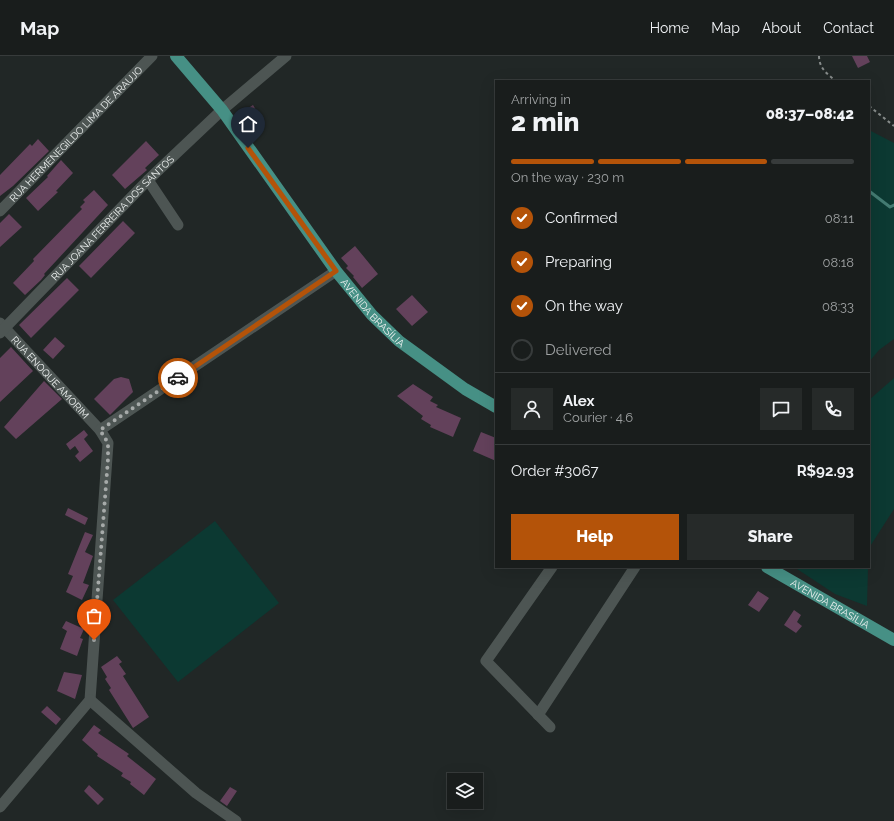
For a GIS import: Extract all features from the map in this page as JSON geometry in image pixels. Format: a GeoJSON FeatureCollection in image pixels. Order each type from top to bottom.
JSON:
{"type":"FeatureCollection","features":[{"type":"Feature","properties":{"kind":"main road","name":"AVENIDA BRASÍLIA"},"geometry":{"type":"LineString","coordinates":[[176,56],[222,110],[336,271],[372,315],[399,341],[465,389],[495,406]]}},
{"type":"Feature","properties":{"kind":"main road","name":"AVENIDA BRASÍLIA"},"geometry":{"type":"LineString","coordinates":[[769,568],[894,640]]}},
{"type":"Feature","properties":{"kind":"street","name":"RUA HERMENEGILDO LIMA DE ARAUJO"},"geometry":{"type":"LineString","coordinates":[[0,211],[152,56]]}},
{"type":"Feature","properties":{"kind":"street","name":"RUA JOANA FERREIRA DOS SANTOS"},"geometry":{"type":"LineString","coordinates":[[2,328],[148,180],[222,110],[286,56]]}},
{"type":"Feature","properties":{"kind":"street"},"geometry":{"type":"LineString","coordinates":[[148,180],[178,225]]}},
{"type":"Feature","properties":{"kind":"street"},"geometry":{"type":"LineString","coordinates":[[100,430],[336,271]]}},
{"type":"Feature","properties":{"kind":"street","name":"RUA ENOQUE AMORIM"},"geometry":{"type":"LineString","coordinates":[[2,328],[100,430],[108,443],[90,700]]}},
{"type":"Feature","properties":{"kind":"street"},"geometry":{"type":"LineString","coordinates":[[550,727],[486,661],[551,568]]}},
{"type":"Feature","properties":{"kind":"street"},"geometry":{"type":"LineString","coordinates":[[538,715],[634,568]]}},
{"type":"Feature","properties":{"kind":"street"},"geometry":{"type":"LineString","coordinates":[[0,807],[90,700],[196,793],[236,821]]}},
{"type":"Feature","properties":{"kind":"path"},"geometry":{"type":"LineString","coordinates":[[819,56],[820,63],[824,71],[835,80]]}},
{"type":"Feature","properties":{"kind":"path"},"geometry":{"type":"LineString","coordinates":[[870,107],[894,126]]}},
{"type":"Feature","properties":{"kind":"green space"},"geometry":{"type":"Polygon","coordinates":[[[870,131],[894,143],[894,339],[879,350],[870,361],[870,131]]]}},
{"type":"Feature","properties":{"kind":"green space"},"geometry":{"type":"Polygon","coordinates":[[[894,378],[894,509],[870,546],[870,399],[894,378]]]}},
{"type":"Feature","properties":{"kind":"green space"},"geometry":{"type":"Polygon","coordinates":[[[215,521],[279,603],[178,682],[113,600],[215,521]]]}},
{"type":"Feature","properties":{"kind":"green space"},"geometry":{"type":"Polygon","coordinates":[[[796,568],[868,568],[867,606],[835,594],[796,568]]]}},
{"type":"Feature","properties":{"kind":"building"},"geometry":{"type":"Polygon","coordinates":[[[852,56],[867,56],[870,62],[858,68],[852,56]]]}},
{"type":"Feature","properties":{"kind":"building"},"geometry":{"type":"Polygon","coordinates":[[[253,105],[264,123],[251,130],[241,113],[253,105]]]}},
{"type":"Feature","properties":{"kind":"building"},"geometry":{"type":"Polygon","coordinates":[[[38,139],[49,151],[13,186],[0,196],[0,175],[30,144],[32,146],[38,139]]]}},
{"type":"Feature","properties":{"kind":"building"},"geometry":{"type":"Polygon","coordinates":[[[146,141],[159,155],[145,168],[147,170],[125,189],[112,175],[146,141]]]}},
{"type":"Feature","properties":{"kind":"building"},"geometry":{"type":"Polygon","coordinates":[[[61,160],[73,173],[56,191],[58,192],[38,211],[26,198],[48,177],[47,176],[61,160]]]}},
{"type":"Feature","properties":{"kind":"building"},"geometry":{"type":"Polygon","coordinates":[[[94,190],[108,205],[44,274],[45,275],[41,280],[25,295],[13,283],[34,261],[33,259],[82,209],[80,207],[85,202],[83,200],[94,190]]]}},
{"type":"Feature","properties":{"kind":"building"},"geometry":{"type":"Polygon","coordinates":[[[9,214],[22,227],[0,247],[0,223],[9,214]]]}},
{"type":"Feature","properties":{"kind":"building"},"geometry":{"type":"Polygon","coordinates":[[[123,221],[135,233],[91,278],[79,266],[123,221]]]}},
{"type":"Feature","properties":{"kind":"building"},"geometry":{"type":"Polygon","coordinates":[[[355,246],[378,274],[362,288],[353,277],[354,276],[346,268],[348,266],[341,258],[355,246]]]}},
{"type":"Feature","properties":{"kind":"building"},"geometry":{"type":"Polygon","coordinates":[[[67,278],[79,290],[31,338],[19,325],[67,278]]]}},
{"type":"Feature","properties":{"kind":"building"},"geometry":{"type":"Polygon","coordinates":[[[412,295],[428,312],[412,326],[396,309],[412,295]]]}},
{"type":"Feature","properties":{"kind":"building"},"geometry":{"type":"Polygon","coordinates":[[[55,337],[65,346],[53,359],[43,350],[55,337]]]}},
{"type":"Feature","properties":{"kind":"building"},"geometry":{"type":"Polygon","coordinates":[[[11,347],[33,371],[0,402],[0,358],[11,347]]]}},
{"type":"Feature","properties":{"kind":"building"},"geometry":{"type":"Polygon","coordinates":[[[121,377],[129,379],[133,392],[110,415],[94,399],[114,379],[121,377]]]}},
{"type":"Feature","properties":{"kind":"building"},"geometry":{"type":"Polygon","coordinates":[[[44,381],[62,399],[16,439],[4,427],[44,381]]]}},
{"type":"Feature","properties":{"kind":"building"},"geometry":{"type":"Polygon","coordinates":[[[413,384],[433,397],[430,401],[438,405],[436,407],[461,418],[453,437],[430,427],[431,425],[421,419],[423,416],[397,396],[413,384]]]}},
{"type":"Feature","properties":{"kind":"building"},"geometry":{"type":"Polygon","coordinates":[[[84,430],[88,435],[84,439],[93,451],[80,462],[75,456],[79,452],[75,446],[70,450],[66,444],[84,430]]]}},
{"type":"Feature","properties":{"kind":"building"},"geometry":{"type":"Polygon","coordinates":[[[481,432],[495,438],[495,461],[473,451],[481,432]]]}},
{"type":"Feature","properties":{"kind":"building"},"geometry":{"type":"Polygon","coordinates":[[[68,508],[88,518],[85,525],[65,515],[68,508]]]}},
{"type":"Feature","properties":{"kind":"building"},"geometry":{"type":"Polygon","coordinates":[[[85,532],[93,535],[85,552],[93,556],[83,583],[89,585],[82,600],[66,592],[73,576],[68,574],[85,532]]]}},
{"type":"Feature","properties":{"kind":"building"},"geometry":{"type":"Polygon","coordinates":[[[758,591],[769,598],[759,612],[748,605],[758,591]]]}},
{"type":"Feature","properties":{"kind":"building"},"geometry":{"type":"Polygon","coordinates":[[[794,610],[801,615],[797,622],[802,626],[796,633],[784,625],[794,610]]]}},
{"type":"Feature","properties":{"kind":"building"},"geometry":{"type":"Polygon","coordinates":[[[66,621],[84,629],[80,638],[83,639],[77,656],[60,649],[67,631],[62,628],[66,621]]]}},
{"type":"Feature","properties":{"kind":"building"},"geometry":{"type":"Polygon","coordinates":[[[117,656],[122,662],[119,664],[126,674],[123,676],[149,717],[133,728],[109,690],[111,688],[105,679],[107,677],[101,667],[117,656]]]}},
{"type":"Feature","properties":{"kind":"building"},"geometry":{"type":"Polygon","coordinates":[[[64,672],[82,675],[75,699],[57,691],[64,672]]]}},
{"type":"Feature","properties":{"kind":"building"},"geometry":{"type":"Polygon","coordinates":[[[47,706],[61,719],[56,725],[41,712],[47,706]]]}},
{"type":"Feature","properties":{"kind":"building"},"geometry":{"type":"Polygon","coordinates":[[[94,725],[101,730],[98,733],[129,754],[127,756],[156,779],[144,795],[130,784],[131,782],[121,776],[123,773],[97,756],[98,754],[82,740],[94,725]]]}},
{"type":"Feature","properties":{"kind":"building"},"geometry":{"type":"Polygon","coordinates":[[[89,785],[104,799],[98,805],[84,791],[89,785]]]}},
{"type":"Feature","properties":{"kind":"building"},"geometry":{"type":"Polygon","coordinates":[[[230,787],[237,791],[227,806],[220,801],[230,787]]]}},
{"type":"Feature","properties":{"kind":"waterway"},"geometry":{"type":"LineString","coordinates":[[870,192],[890,207],[894,205]]}},
{"type":"Feature","properties":{"kind":"way so far"},"geometry":{"type":"LineString","coordinates":[[94,640],[108,459],[108,443],[100,430],[178,378]]}},
{"type":"Feature","properties":{"kind":"route"},"geometry":{"type":"LineString","coordinates":[[178,378],[336,271],[248,148]]}}]}
